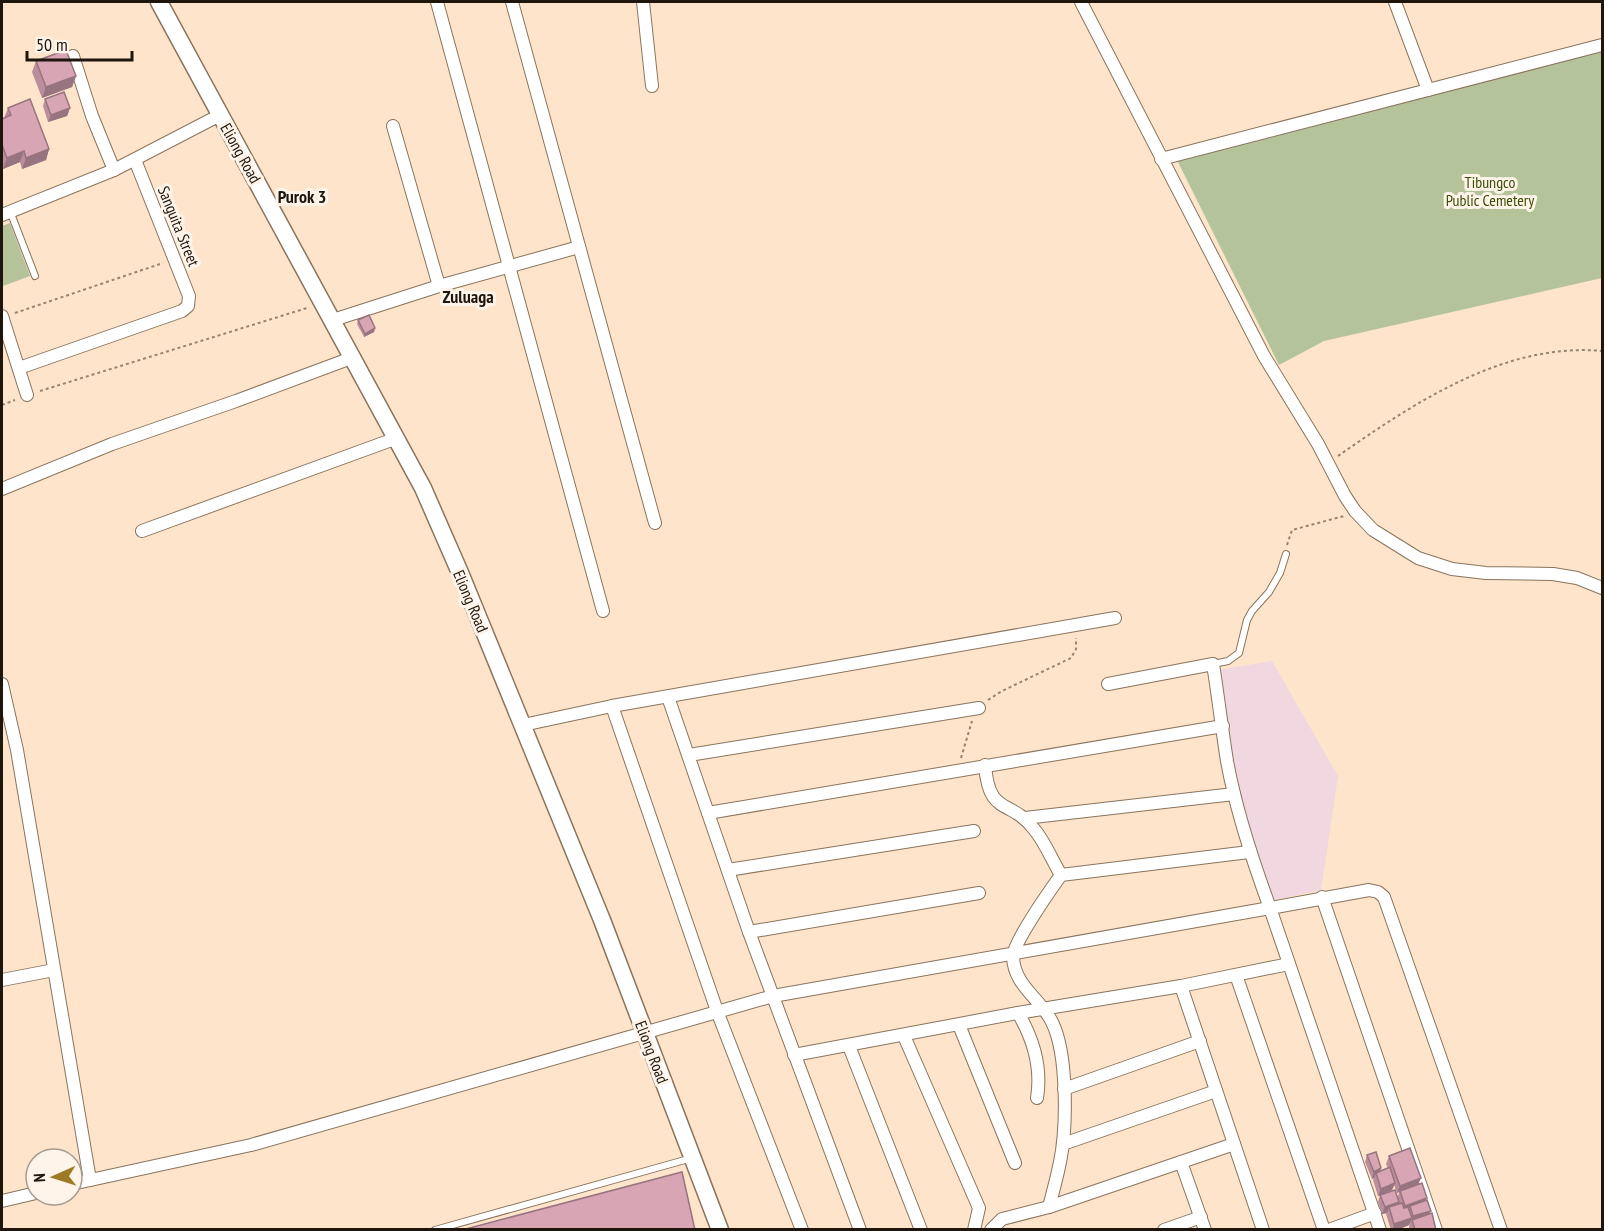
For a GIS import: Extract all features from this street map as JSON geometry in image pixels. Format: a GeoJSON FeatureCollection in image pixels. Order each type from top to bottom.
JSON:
{"type":"FeatureCollection","features":[{"type":"Feature","properties":{"kind":"main road","name":"Eliong Road"},"geometry":{"type":"LineString","coordinates":[[159,2],[354,357],[423,488],[523,725],[720,1230]]}},
{"type":"Feature","properties":{"kind":"street"},"geometry":{"type":"LineString","coordinates":[[437,2],[603,610]]}},
{"type":"Feature","properties":{"kind":"street"},"geometry":{"type":"LineString","coordinates":[[512,2],[656,523]]}},
{"type":"Feature","properties":{"kind":"street"},"geometry":{"type":"LineString","coordinates":[[643,2],[652,86]]}},
{"type":"Feature","properties":{"kind":"street"},"geometry":{"type":"LineString","coordinates":[[1081,2],[1264,356],[1355,511],[1373,530],[1418,558],[1452,569],[1486,573],[1553,574],[1577,578],[1602,588]]}},
{"type":"Feature","properties":{"kind":"street"},"geometry":{"type":"LineString","coordinates":[[1395,2],[1428,90]]}},
{"type":"Feature","properties":{"kind":"street"},"geometry":{"type":"LineString","coordinates":[[1161,159],[1602,45]]}},
{"type":"Feature","properties":{"kind":"street"},"geometry":{"type":"LineString","coordinates":[[73,56],[92,116],[114,170]]}},
{"type":"Feature","properties":{"kind":"street"},"geometry":{"type":"LineString","coordinates":[[6,213],[114,170],[220,114]]}},
{"type":"Feature","properties":{"kind":"street"},"geometry":{"type":"LineString","coordinates":[[393,126],[439,286]]}},
{"type":"Feature","properties":{"kind":"street","name":"Sanguita Street"},"geometry":{"type":"LineString","coordinates":[[18,368],[182,311],[188,306],[189,296],[135,160]]}},
{"type":"Feature","properties":{"kind":"street"},"geometry":{"type":"LineString","coordinates":[[333,320],[439,286],[579,247]]}},
{"type":"Feature","properties":{"kind":"street"},"geometry":{"type":"LineString","coordinates":[[2,317],[27,395]]}},
{"type":"Feature","properties":{"kind":"street"},"geometry":{"type":"LineString","coordinates":[[2,489],[112,444],[237,401],[354,357]]}},
{"type":"Feature","properties":{"kind":"street"},"geometry":{"type":"LineString","coordinates":[[142,531],[398,438]]}},
{"type":"Feature","properties":{"kind":"street"},"geometry":{"type":"LineString","coordinates":[[523,725],[612,706],[1115,618]]}},
{"type":"Feature","properties":{"kind":"street"},"geometry":{"type":"LineString","coordinates":[[1108,684],[1213,664],[1234,794],[1249,852],[1380,1230]]}},
{"type":"Feature","properties":{"kind":"street"},"geometry":{"type":"LineString","coordinates":[[2,684],[17,750],[90,1180]]}},
{"type":"Feature","properties":{"kind":"street"},"geometry":{"type":"LineString","coordinates":[[668,697],[794,1055],[860,1230]]}},
{"type":"Feature","properties":{"kind":"street"},"geometry":{"type":"LineString","coordinates":[[612,706],[717,1011],[802,1230]]}},
{"type":"Feature","properties":{"kind":"street"},"geometry":{"type":"LineString","coordinates":[[688,755],[979,708]]}},
{"type":"Feature","properties":{"kind":"street"},"geometry":{"type":"LineString","coordinates":[[708,813],[1223,726]]}},
{"type":"Feature","properties":{"kind":"street"},"geometry":{"type":"LineString","coordinates":[[985,765],[986,780],[991,795],[1004,806],[1025,818],[1036,830],[1061,874]]}},
{"type":"Feature","properties":{"kind":"street"},"geometry":{"type":"LineString","coordinates":[[1025,818],[1234,794]]}},
{"type":"Feature","properties":{"kind":"street"},"geometry":{"type":"LineString","coordinates":[[728,870],[974,831]]}},
{"type":"Feature","properties":{"kind":"street"},"geometry":{"type":"LineString","coordinates":[[1061,874],[1249,852]]}},
{"type":"Feature","properties":{"kind":"street"},"geometry":{"type":"LineString","coordinates":[[1049,1207],[1063,1144],[1064,1089],[1059,1044],[1053,1024],[1021,984],[1013,954],[1061,874]]}},
{"type":"Feature","properties":{"kind":"street"},"geometry":{"type":"LineString","coordinates":[[84,1181],[251,1145],[773,996],[1369,890],[1378,892],[1384,897],[1501,1230]]}},
{"type":"Feature","properties":{"kind":"street"},"geometry":{"type":"LineString","coordinates":[[750,932],[979,893]]}},
{"type":"Feature","properties":{"kind":"street"},"geometry":{"type":"LineString","coordinates":[[1322,897],[1437,1230]]}},
{"type":"Feature","properties":{"kind":"street"},"geometry":{"type":"LineString","coordinates":[[794,1055],[1018,1013],[1181,986],[1289,964]]}},
{"type":"Feature","properties":{"kind":"street"},"geometry":{"type":"LineString","coordinates":[[2,980],[54,970]]}},
{"type":"Feature","properties":{"kind":"street"},"geometry":{"type":"LineString","coordinates":[[1236,975],[1327,1230],[1375,1213]]}},
{"type":"Feature","properties":{"kind":"street"},"geometry":{"type":"LineString","coordinates":[[1181,986],[1263,1230]]}},
{"type":"Feature","properties":{"kind":"street"},"geometry":{"type":"LineString","coordinates":[[1018,1013],[1034,1044],[1039,1071],[1037,1098]]}},
{"type":"Feature","properties":{"kind":"street"},"geometry":{"type":"LineString","coordinates":[[959,1025],[1015,1163]]}},
{"type":"Feature","properties":{"kind":"street"},"geometry":{"type":"LineString","coordinates":[[904,1035],[979,1208],[974,1230]]}},
{"type":"Feature","properties":{"kind":"street"},"geometry":{"type":"LineString","coordinates":[[1064,1089],[1200,1041]]}},
{"type":"Feature","properties":{"kind":"street"},"geometry":{"type":"LineString","coordinates":[[849,1046],[921,1230]]}},
{"type":"Feature","properties":{"kind":"street"},"geometry":{"type":"LineString","coordinates":[[1063,1144],[1216,1091]]}},
{"type":"Feature","properties":{"kind":"street"},"geometry":{"type":"LineString","coordinates":[[991,1230],[1002,1219],[1049,1207],[1234,1144]]}},
{"type":"Feature","properties":{"kind":"street"},"geometry":{"type":"LineString","coordinates":[[1181,1162],[1205,1230]]}},
{"type":"Feature","properties":{"kind":"street"},"geometry":{"type":"LineString","coordinates":[[2,1201],[24,1196]]}},
{"type":"Feature","properties":{"kind":"street"},"geometry":{"type":"LineString","coordinates":[[1164,1230],[1201,1217]]}},
{"type":"Feature","properties":{"kind":"lane"},"geometry":{"type":"LineString","coordinates":[[6,213],[35,276]]}},
{"type":"Feature","properties":{"kind":"lane"},"geometry":{"type":"LineString","coordinates":[[1213,664],[1228,661],[1239,653],[1247,620],[1269,592],[1280,573],[1286,554]]}},
{"type":"Feature","properties":{"kind":"lane"},"geometry":{"type":"LineString","coordinates":[[435,1230],[692,1158]]}},
{"type":"Feature","properties":{"kind":"path"},"geometry":{"type":"LineString","coordinates":[[2,317],[174,259]]}},
{"type":"Feature","properties":{"kind":"path"},"geometry":{"type":"LineString","coordinates":[[2,405],[27,395],[324,303]]}},
{"type":"Feature","properties":{"kind":"path"},"geometry":{"type":"LineString","coordinates":[[1328,463],[1375,430],[1469,377],[1530,356],[1580,349],[1602,351]]}},
{"type":"Feature","properties":{"kind":"path"},"geometry":{"type":"LineString","coordinates":[[1286,554],[1292,530],[1329,521],[1355,511]]}},
{"type":"Feature","properties":{"kind":"path"},"geometry":{"type":"LineString","coordinates":[[959,770],[967,735],[979,708],[1002,691],[1071,658],[1076,649],[1074,625]]}},
{"type":"Feature","properties":{"kind":"shaded area"},"geometry":{"type":"Polygon","coordinates":[[[1272,661],[1338,776],[1321,890],[1273,900],[1255,851],[1236,783],[1218,670],[1272,661]]]}},
{"type":"Feature","properties":{"kind":"green space","name":"Tibungco Public Cemetery"},"geometry":{"type":"Polygon","coordinates":[[[1602,49],[1602,278],[1324,341],[1279,365],[1176,158],[1602,49]]]}},
{"type":"Feature","properties":{"kind":"green space"},"geometry":{"type":"Polygon","coordinates":[[[10,223],[30,276],[3,286],[2,226],[10,223]]]}},
{"type":"Feature","properties":{"kind":"building"},"geometry":{"type":"Polygon","coordinates":[[[66,50],[76,76],[46,87],[36,61],[66,50]]]}},
{"type":"Feature","properties":{"kind":"building"},"geometry":{"type":"Polygon","coordinates":[[[64,92],[70,108],[51,115],[45,99],[64,92]]]}},
{"type":"Feature","properties":{"kind":"building"},"geometry":{"type":"Polygon","coordinates":[[[30,99],[49,149],[26,158],[24,151],[7,158],[2,145],[2,119],[11,115],[8,108],[30,99]]]}},
{"type":"Feature","properties":{"kind":"building"},"geometry":{"type":"Polygon","coordinates":[[[369,315],[375,328],[365,334],[358,320],[369,315]]]}},
{"type":"Feature","properties":{"kind":"building"},"geometry":{"type":"Polygon","coordinates":[[[1410,1148],[1421,1178],[1400,1186],[1389,1156],[1410,1148]]]}},
{"type":"Feature","properties":{"kind":"building"},"geometry":{"type":"Polygon","coordinates":[[[1376,1152],[1381,1168],[1374,1172],[1367,1155],[1376,1152]]]}},
{"type":"Feature","properties":{"kind":"building"},"geometry":{"type":"Polygon","coordinates":[[[1390,1167],[1395,1183],[1381,1189],[1376,1173],[1390,1167]]]}},
{"type":"Feature","properties":{"kind":"building"},"geometry":{"type":"Polygon","coordinates":[[[682,1172],[695,1230],[462,1230],[682,1172]]]}},
{"type":"Feature","properties":{"kind":"building"},"geometry":{"type":"Polygon","coordinates":[[[1422,1183],[1427,1198],[1405,1206],[1400,1191],[1422,1183]]]}},
{"type":"Feature","properties":{"kind":"building"},"geometry":{"type":"Polygon","coordinates":[[[1395,1190],[1399,1202],[1385,1207],[1380,1195],[1395,1190]]]}},
{"type":"Feature","properties":{"kind":"building"},"geometry":{"type":"Polygon","coordinates":[[[1427,1200],[1431,1211],[1413,1216],[1410,1206],[1427,1200]]]}},
{"type":"Feature","properties":{"kind":"building"},"geometry":{"type":"Polygon","coordinates":[[[1402,1203],[1404,1208],[1408,1207],[1412,1218],[1394,1224],[1389,1207],[1402,1203]]]}},
{"type":"Feature","properties":{"kind":"building"},"geometry":{"type":"Polygon","coordinates":[[[1432,1213],[1436,1230],[1415,1230],[1412,1220],[1432,1213]]]}},
{"type":"Feature","properties":{"kind":"district","name":"Purok 3"},"geometry":{"type":"Point","coordinates":[302,196]}},
{"type":"Feature","properties":{"kind":"district","name":"Zuluaga"},"geometry":{"type":"Point","coordinates":[468,296]}}]}
